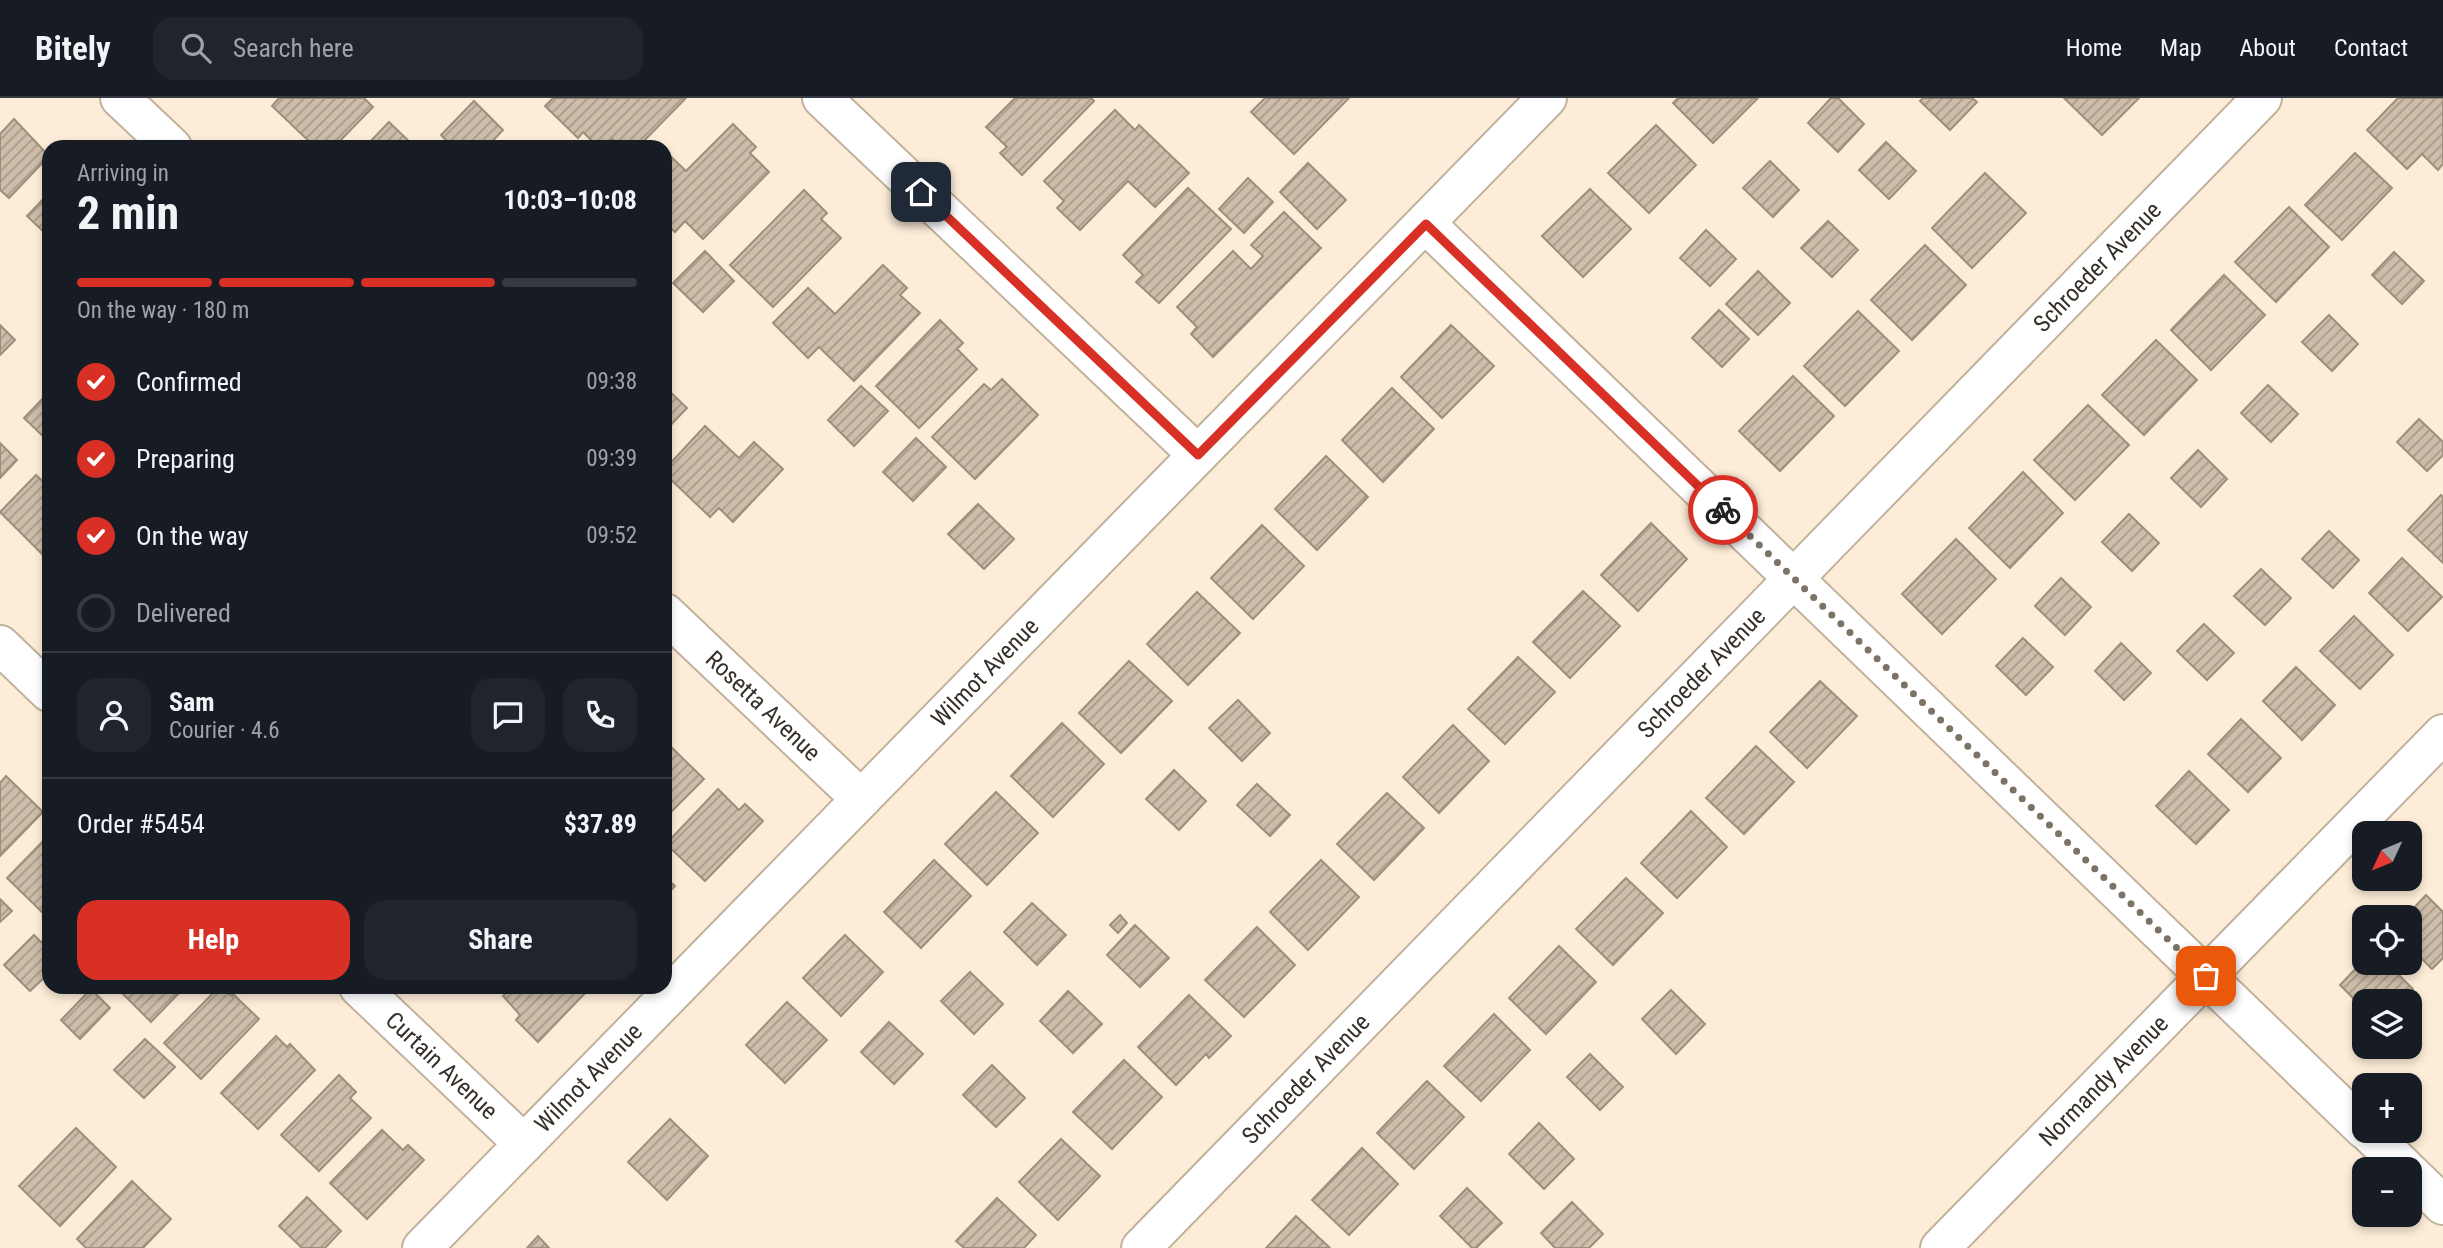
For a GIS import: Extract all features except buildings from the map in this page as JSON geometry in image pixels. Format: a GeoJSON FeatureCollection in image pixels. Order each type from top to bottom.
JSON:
{"type":"FeatureCollection","features":[{"type":"Feature","properties":{"kind":"street"},"geometry":{"type":"LineString","coordinates":[[121,98],[165,140]]}},
{"type":"Feature","properties":{"kind":"street"},"geometry":{"type":"LineString","coordinates":[[822,98],[1198,455]]}},
{"type":"Feature","properties":{"kind":"street","name":"Schroeder Avenue"},"geometry":{"type":"LineString","coordinates":[[1141,1248],[2262,98]]}},
{"type":"Feature","properties":{"kind":"street","name":"Wilmot Avenue"},"geometry":{"type":"LineString","coordinates":[[672,992],[1426,224],[1534,102]]}},
{"type":"Feature","properties":{"kind":"street"},"geometry":{"type":"LineString","coordinates":[[1426,224],[2352,1117]]}},
{"type":"Feature","properties":{"kind":"street","name":"Rosetta Avenue"},"geometry":{"type":"LineString","coordinates":[[672,620],[860,798]]}},
{"type":"Feature","properties":{"kind":"street"},"geometry":{"type":"LineString","coordinates":[[0,645],[42,685]]}},
{"type":"Feature","properties":{"kind":"street","name":"Normandy Avenue"},"geometry":{"type":"LineString","coordinates":[[1940,1248],[2443,734]]}},
{"type":"Feature","properties":{"kind":"street","name":"Curtain Avenue"},"geometry":{"type":"LineString","coordinates":[[366,994],[524,1144]]}},
{"type":"Feature","properties":{"kind":"street","name":"Wilmot Avenue"},"geometry":{"type":"LineString","coordinates":[[422,1248],[670,994]]}},
{"type":"Feature","properties":{"kind":"street"},"geometry":{"type":"LineString","coordinates":[[2379,1143],[2393,1157]]}},
{"type":"Feature","properties":{"kind":"street"},"geometry":{"type":"LineString","coordinates":[[2422,1185],[2443,1205]]}},
{"type":"Feature","properties":{"kind":"way so far"},"geometry":{"type":"LineString","coordinates":[[1723,510],[2206,976]]}},
{"type":"Feature","properties":{"kind":"route"},"geometry":{"type":"LineString","coordinates":[[921,192],[1198,455],[1426,224],[1723,510]]}}]}
